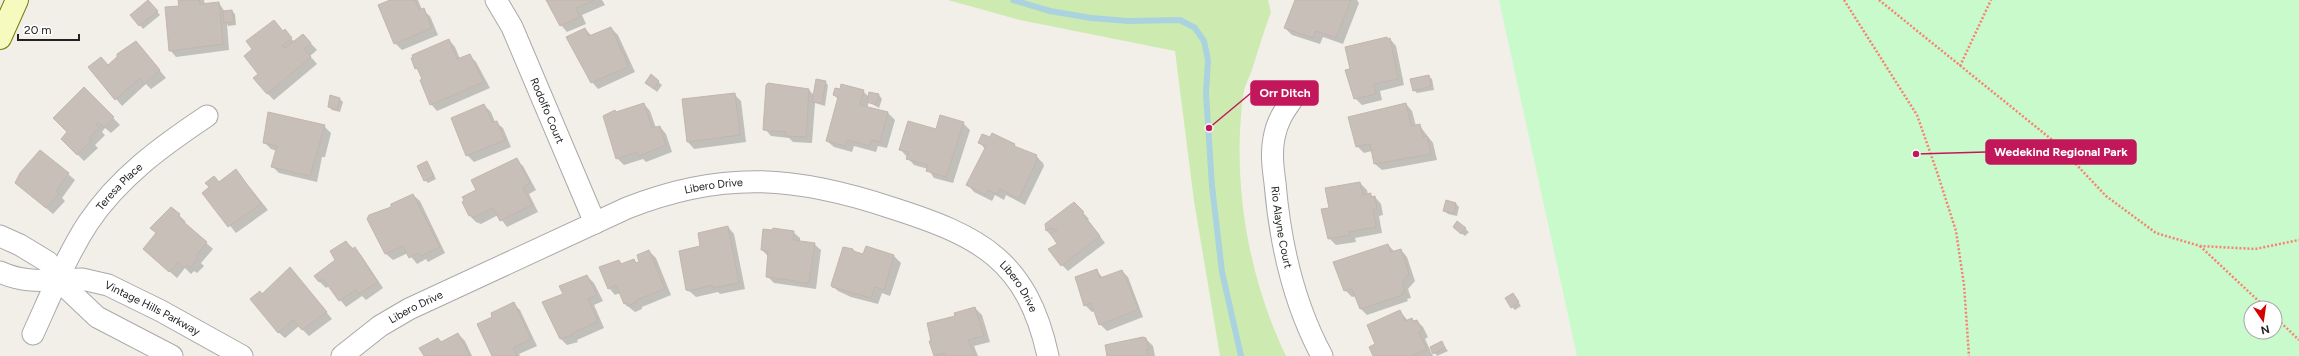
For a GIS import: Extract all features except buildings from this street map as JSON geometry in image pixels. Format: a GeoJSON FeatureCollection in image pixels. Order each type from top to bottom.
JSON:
{"type":"FeatureCollection","features":[{"type":"Feature","properties":{"kind":"street"},"geometry":{"type":"LineString","coordinates":[[0,38],[17,0]]}},
{"type":"Feature","properties":{"kind":"street","name":"Rodolfo Court"},"geometry":{"type":"LineString","coordinates":[[496,0],[512,26],[595,223]]}},
{"type":"Feature","properties":{"kind":"street","name":"Rio Alayne Court"},"geometry":{"type":"LineString","coordinates":[[1294,98],[1280,116],[1274,138],[1272,157],[1276,199],[1282,237],[1291,275],[1306,322],[1322,356]]}},
{"type":"Feature","properties":{"kind":"street","name":"Teresa Place"},"geometry":{"type":"LineString","coordinates":[[33,334],[58,280],[88,223],[122,182],[167,142],[207,116]]}},
{"type":"Feature","properties":{"kind":"street","name":"Libero Drive"},"geometry":{"type":"LineString","coordinates":[[342,356],[380,326],[409,309],[653,197],[721,182],[754,180],[787,182],[854,195],[939,223],[962,233],[986,249],[1007,268],[1026,292],[1038,317],[1048,356]]}},
{"type":"Feature","properties":{"kind":"street"},"geometry":{"type":"LineString","coordinates":[[0,236],[20,245],[48,262],[58,280],[97,317],[172,356]]}},
{"type":"Feature","properties":{"kind":"street","name":"Vintage Hills Parkway"},"geometry":{"type":"LineString","coordinates":[[0,272],[14,278],[38,281],[82,279],[108,285],[161,311],[242,356]]}},
{"type":"Feature","properties":{"kind":"path"},"geometry":{"type":"LineString","coordinates":[[1844,0],[1917,114],[1956,231],[1964,285],[1969,356]]}},
{"type":"Feature","properties":{"kind":"path"},"geometry":{"type":"LineString","coordinates":[[1879,0],[2056,143],[2106,196],[2156,233],[2200,246],[2255,249],[2299,240]]}},
{"type":"Feature","properties":{"kind":"path"},"geometry":{"type":"LineString","coordinates":[[1960,66],[1991,0]]}},
{"type":"Feature","properties":{"kind":"path"},"geometry":{"type":"LineString","coordinates":[[2200,246],[2257,300]]}},
{"type":"Feature","properties":{"kind":"path"},"geometry":{"type":"LineString","coordinates":[[2283,325],[2299,340]]}},
{"type":"Feature","properties":{"kind":"green space"},"geometry":{"type":"Polygon","coordinates":[[[948,0],[1268,0],[1271,12],[1252,70],[1245,86],[1240,129],[1240,162],[1246,229],[1253,262],[1273,326],[1286,356],[1220,356],[1194,201],[1175,51],[1020,20],[948,0]]]}},
{"type":"Feature","properties":{"kind":"green space"},"geometry":{"type":"Polygon","coordinates":[[[1499,0],[2299,0],[2299,356],[1577,356],[1499,0]]]}},
{"type":"Feature","properties":{"kind":"waterway"},"geometry":{"type":"LineString","coordinates":[[1013,0],[1050,11],[1091,18],[1128,21],[1180,20],[1195,28],[1204,41],[1208,60],[1206,94],[1212,186],[1222,272],[1241,356]]}},
{"type":"Feature","properties":{"kind":"place","name":"Orr Ditch"},"geometry":{"type":"Point","coordinates":[1209,128]}},
{"type":"Feature","properties":{"kind":"place","name":"Wedekind Regional Park"},"geometry":{"type":"Point","coordinates":[1916,154]}}]}
